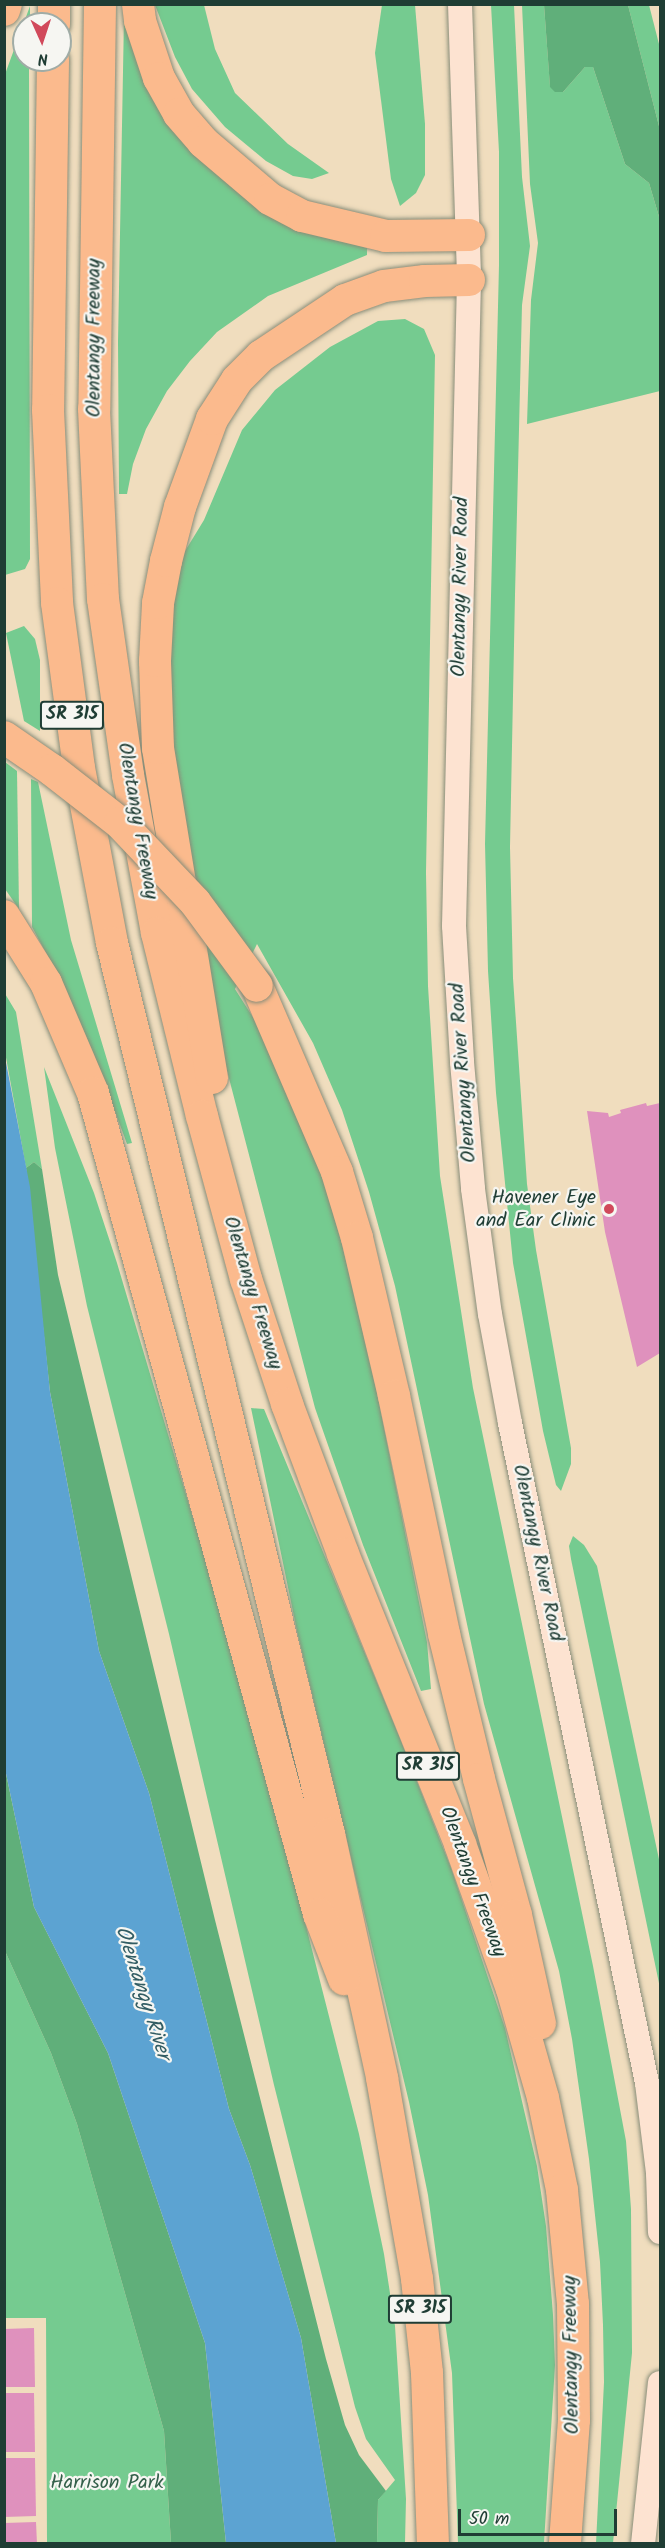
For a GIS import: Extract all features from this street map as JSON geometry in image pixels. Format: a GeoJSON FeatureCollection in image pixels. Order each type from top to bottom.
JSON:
{"type":"FeatureCollection","features":[{"type":"Feature","properties":{"kind":"highway"},"geometry":{"type":"LineString","coordinates":[[4,10],[6,4]]}},
{"type":"Feature","properties":{"kind":"highway","name":"Olentangy Freeway"},"geometry":{"type":"LineString","coordinates":[[100,4],[94,409],[103,599],[115,698],[157,933],[202,1116],[246,1279],[287,1404],[342,1554],[460,1844],[512,1989],[543,2098],[562,2190],[573,2304],[574,2420],[565,2544]]}},
{"type":"Feature","properties":{"kind":"highway"},"geometry":{"type":"LineString","coordinates":[[138,4],[140,21],[159,78],[179,114],[203,142],[270,199],[302,216],[375,234],[469,235]]}},
{"type":"Feature","properties":{"kind":"highway","name":"SR 315"},"geometry":{"type":"LineString","coordinates":[[53,72],[48,410],[57,603],[79,768],[112,943],[329,1834],[382,2078],[417,2279],[428,2385],[433,2544]]}},
{"type":"Feature","properties":{"kind":"highway"},"geometry":{"type":"LineString","coordinates":[[246,1279],[158,748],[155,661],[158,603],[166,561],[180,507],[212,419],[237,380],[261,356],[345,300],[384,286],[425,281],[469,280]]}},
{"type":"Feature","properties":{"kind":"highway"},"geometry":{"type":"LineString","coordinates":[[4,737],[52,770],[120,823],[195,902],[257,986],[338,1172],[357,1238],[394,1395],[447,1645],[538,2007],[562,2190]]}},
{"type":"Feature","properties":{"kind":"highway"},"geometry":{"type":"LineString","coordinates":[[4,916],[46,982],[93,1093],[319,1914],[382,2078]]}},
{"type":"Feature","properties":{"kind":"highway"},"geometry":{"type":"LineString","coordinates":[[4,952],[48,1027],[118,1180]]}},
{"type":"Feature","properties":{"kind":"main road","name":"Olentangy River Road"},"geometry":{"type":"LineString","coordinates":[[460,4],[469,280],[454,926],[462,1062],[473,1189],[490,1314],[510,1424],[647,2083],[658,2173],[660,2232]]}},
{"type":"Feature","properties":{"kind":"main road"},"geometry":{"type":"LineString","coordinates":[[643,2544],[660,2383]]}},
{"type":"Feature","properties":{"kind":"green space"},"geometry":{"type":"Polygon","coordinates":[[[155,5],[204,5],[215,49],[235,93],[288,144],[329,173],[312,179],[293,176],[266,161],[225,127],[192,89],[175,57],[155,5]]]}},
{"type":"Feature","properties":{"kind":"green space"},"geometry":{"type":"Polygon","coordinates":[[[382,5],[415,5],[425,124],[425,175],[416,193],[400,206],[391,179],[375,53],[382,5]]]}},
{"type":"Feature","properties":{"kind":"green space"},"geometry":{"type":"Polygon","coordinates":[[[491,5],[514,5],[522,177],[530,246],[522,305],[515,595],[510,847],[513,978],[527,1184],[536,1250],[571,1448],[571,1464],[561,1491],[556,1485],[543,1431],[513,1263],[496,1093],[488,971],[485,844],[499,265],[499,152],[491,5]]]}},
{"type":"Feature","properties":{"kind":"green space"},"geometry":{"type":"Polygon","coordinates":[[[522,5],[544,5],[550,86],[563,92],[585,67],[593,67],[625,164],[649,183],[660,220],[660,391],[527,424],[531,300],[538,243],[530,184],[522,5]]]}},
{"type":"Feature","properties":{"kind":"green space"},"geometry":{"type":"Polygon","coordinates":[[[544,5],[628,5],[660,130],[660,220],[649,183],[625,164],[593,67],[585,67],[563,92],[555,92],[550,87],[544,5]]]}},
{"type":"Feature","properties":{"kind":"green space"},"geometry":{"type":"Polygon","coordinates":[[[628,5],[649,5],[660,48],[660,130],[628,5]]]}},
{"type":"Feature","properties":{"kind":"green space"},"geometry":{"type":"Polygon","coordinates":[[[124,17],[127,17],[140,65],[318,234],[367,248],[367,255],[268,296],[217,332],[190,361],[167,391],[146,429],[133,464],[127,494],[119,494],[118,342],[124,17]]]}},
{"type":"Feature","properties":{"kind":"green space"},"geometry":{"type":"Polygon","coordinates":[[[12,55],[12,72],[29,72],[30,559],[25,569],[5,575],[4,77],[12,55]]]}},
{"type":"Feature","properties":{"kind":"green space"},"geometry":{"type":"Polygon","coordinates":[[[405,319],[424,329],[435,355],[426,873],[428,986],[440,1176],[473,1388],[593,1966],[626,2141],[631,2209],[632,2353],[613,2543],[596,2543],[604,2382],[600,2262],[589,2159],[572,2039],[559,1971],[484,1704],[395,1286],[369,1192],[342,1110],[313,1043],[257,944],[235,989],[263,1033],[320,1167],[343,1248],[374,1378],[427,1642],[431,1689],[421,1691],[363,1545],[315,1408],[213,1017],[175,812],[169,674],[175,586],[182,556],[204,520],[242,430],[275,390],[330,347],[378,321],[405,319]]]}},
{"type":"Feature","properties":{"kind":"green space"},"geometry":{"type":"Polygon","coordinates":[[[24,626],[35,639],[40,660],[40,731],[24,721],[6,633],[24,626]]]}},
{"type":"Feature","properties":{"kind":"green space"},"geometry":{"type":"Polygon","coordinates":[[[5,762],[17,771],[19,909],[5,889],[5,762]]]}},
{"type":"Feature","properties":{"kind":"green space"},"geometry":{"type":"Polygon","coordinates":[[[31,779],[38,782],[71,940],[132,1143],[127,1144],[93,1052],[58,975],[32,927],[31,779]]]}},
{"type":"Feature","properties":{"kind":"green space"},"geometry":{"type":"Polygon","coordinates":[[[4,992],[16,1012],[42,1169],[34,1162],[26,1168],[5,1052],[4,992]]]}},
{"type":"Feature","properties":{"kind":"green space"},"geometry":{"type":"Polygon","coordinates":[[[44,1067],[94,1193],[117,1263],[255,1726],[359,2134],[384,2254],[395,2326],[406,2499],[405,2543],[377,2543],[378,2500],[395,2480],[366,2439],[355,2407],[274,2085],[169,1634],[87,1306],[55,1148],[44,1067]]]}},
{"type":"Feature","properties":{"kind":"green space"},"geometry":{"type":"Polygon","coordinates":[[[34,1162],[42,1169],[58,1275],[215,1920],[326,2359],[345,2425],[359,2455],[386,2491],[378,2500],[377,2543],[336,2543],[301,2338],[250,2165],[229,2109],[149,1793],[99,1651],[50,1392],[26,1168],[34,1162]]]}},
{"type":"Feature","properties":{"kind":"green space"},"geometry":{"type":"Polygon","coordinates":[[[251,1408],[264,1409],[399,1736],[451,1868],[505,2028],[537,2166],[546,2226],[553,2315],[555,2365],[544,2543],[458,2543],[452,2373],[428,2195],[409,2102],[297,1631],[251,1408]]]}},
{"type":"Feature","properties":{"kind":"green space"},"geometry":{"type":"Polygon","coordinates":[[[573,1536],[584,1545],[597,1566],[660,1864],[660,1988],[571,1559],[569,1546],[573,1536]]]}},
{"type":"Feature","properties":{"kind":"green space"},"geometry":{"type":"Polygon","coordinates":[[[4,1764],[34,1907],[108,2053],[205,2343],[226,2543],[171,2543],[164,2431],[77,2124],[51,2053],[5,1951],[4,1764]]]}},
{"type":"Feature","properties":{"kind":"green space","name":"Harrison Park"},"geometry":{"type":"Polygon","coordinates":[[[5,1951],[51,2053],[77,2124],[164,2431],[171,2543],[47,2543],[46,2318],[5,2318],[5,1951]]]}},
{"type":"Feature","properties":{"kind":"water","name":"Olentangy River"},"geometry":{"type":"Polygon","coordinates":[[[4,1052],[30,1187],[50,1392],[99,1651],[149,1793],[229,2109],[250,2165],[301,2338],[336,2543],[226,2543],[205,2343],[108,2053],[34,1907],[4,1764],[4,1052]]]}},
{"type":"Feature","properties":{"kind":"building"},"geometry":{"type":"Polygon","coordinates":[[[646,1103],[647,1106],[660,1103],[660,1353],[637,1367],[605,1232],[587,1111],[608,1113],[609,1117],[621,1113],[620,1110],[646,1103]]]}},
{"type":"Feature","properties":{"kind":"building"},"geometry":{"type":"Polygon","coordinates":[[[34,2328],[35,2387],[4,2387],[4,2329],[34,2328]]]}},
{"type":"Feature","properties":{"kind":"building"},"geometry":{"type":"Polygon","coordinates":[[[4,2393],[34,2393],[35,2452],[4,2452],[4,2393]]]}},
{"type":"Feature","properties":{"kind":"building"},"geometry":{"type":"Polygon","coordinates":[[[4,2458],[35,2458],[36,2516],[4,2517],[4,2458]]]}},
{"type":"Feature","properties":{"kind":"building"},"geometry":{"type":"Polygon","coordinates":[[[36,2522],[37,2544],[4,2544],[4,2523],[36,2522]]]}},
{"type":"Feature","properties":{"kind":"place","name":"Havener Eye and Ear Clinic"},"geometry":{"type":"Point","coordinates":[609,1209]}}]}
